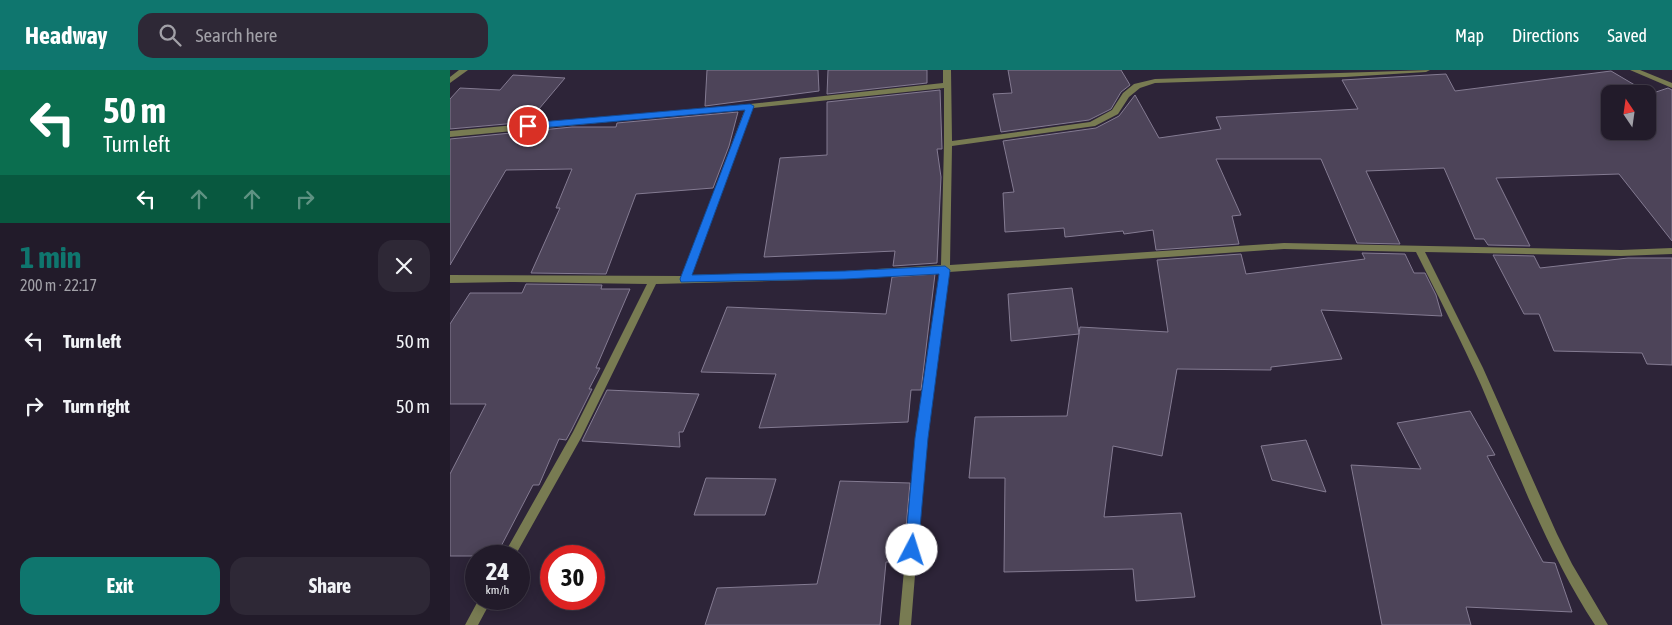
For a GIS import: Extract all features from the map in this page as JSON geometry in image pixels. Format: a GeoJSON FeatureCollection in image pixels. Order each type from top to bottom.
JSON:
{"type":"FeatureCollection","features":[{"type":"Feature","properties":{"kind":"street"},"geometry":{"type":"LineString","coordinates":[[450,81],[464,70]]}},
{"type":"Feature","properties":{"kind":"street"},"geometry":{"type":"LineString","coordinates":[[905,625],[922,438],[945,270],[948,144],[947,70]]}},
{"type":"Feature","properties":{"kind":"street"},"geometry":{"type":"LineString","coordinates":[[948,144],[1092,124],[1115,112],[1126,95],[1137,86],[1155,81],[1345,75],[1426,70]]}},
{"type":"Feature","properties":{"kind":"street"},"geometry":{"type":"LineString","coordinates":[[1634,70],[1672,86]]}},
{"type":"Feature","properties":{"kind":"street"},"geometry":{"type":"LineString","coordinates":[[450,134],[750,106],[947,85]]}},
{"type":"Feature","properties":{"kind":"street"},"geometry":{"type":"LineString","coordinates":[[685,279],[750,106]]}},
{"type":"Feature","properties":{"kind":"street"},"geometry":{"type":"LineString","coordinates":[[450,279],[653,280],[845,275],[945,270],[1284,246],[1621,253],[1672,251]]}},
{"type":"Feature","properties":{"kind":"street"},"geometry":{"type":"LineString","coordinates":[[1418,248],[1486,384],[1547,530],[1587,604],[1602,625]]}},
{"type":"Feature","properties":{"kind":"street"},"geometry":{"type":"LineString","coordinates":[[515,545],[577,435],[653,280]]}},
{"type":"Feature","properties":{"kind":"street"},"geometry":{"type":"LineString","coordinates":[[471,625],[480,610]]}},
{"type":"Feature","properties":{"kind":"building"},"geometry":{"type":"Polygon","coordinates":[[[707,70],[818,70],[819,91],[705,106],[707,70]]]}},
{"type":"Feature","properties":{"kind":"building"},"geometry":{"type":"Polygon","coordinates":[[[828,70],[927,70],[927,83],[827,94],[828,70]]]}},
{"type":"Feature","properties":{"kind":"building"},"geometry":{"type":"Polygon","coordinates":[[[1008,70],[1121,70],[1130,85],[1121,92],[1111,109],[1089,120],[1001,132],[993,94],[1012,93],[1008,70]]]}},
{"type":"Feature","properties":{"kind":"building"},"geometry":{"type":"Polygon","coordinates":[[[1611,71],[1635,85],[1601,85],[1601,140],[1656,140],[1656,92],[1668,88],[1672,90],[1672,241],[1619,174],[1496,178],[1530,246],[1488,245],[1484,239],[1475,239],[1444,168],[1366,171],[1400,244],[1357,243],[1321,159],[1216,159],[1241,215],[1232,216],[1239,244],[1156,250],[1153,230],[1124,234],[1123,231],[1065,237],[1064,228],[1005,232],[1003,193],[1014,192],[1003,141],[1096,128],[1119,116],[1135,95],[1159,138],[1221,129],[1216,117],[1358,109],[1342,80],[1446,74],[1455,91],[1611,71]]]}},
{"type":"Feature","properties":{"kind":"building"},"geometry":{"type":"Polygon","coordinates":[[[513,75],[565,78],[528,122],[450,129],[450,99],[460,88],[500,90],[513,75]]]}},
{"type":"Feature","properties":{"kind":"building"},"geometry":{"type":"Polygon","coordinates":[[[940,90],[942,149],[937,149],[941,177],[937,263],[893,266],[895,251],[764,257],[780,158],[827,155],[827,102],[940,90]]]}},
{"type":"Feature","properties":{"kind":"building"},"geometry":{"type":"Polygon","coordinates":[[[738,112],[729,146],[713,188],[636,194],[606,274],[531,273],[560,208],[556,208],[572,169],[506,170],[450,265],[450,139],[572,127],[616,127],[617,123],[738,112]]]}},
{"type":"Feature","properties":{"kind":"building"},"geometry":{"type":"Polygon","coordinates":[[[1362,253],[1405,254],[1414,273],[1425,273],[1436,295],[1442,316],[1321,310],[1342,359],[1271,367],[1271,370],[1177,369],[1162,456],[1113,446],[1104,517],[1181,513],[1195,597],[1136,601],[1133,569],[1004,572],[1005,478],[969,478],[975,417],[1067,416],[1080,327],[1168,332],[1157,260],[1241,254],[1246,274],[1365,259],[1362,253]]]}},
{"type":"Feature","properties":{"kind":"building"},"geometry":{"type":"Polygon","coordinates":[[[1493,255],[1534,256],[1540,268],[1628,258],[1672,258],[1672,365],[1647,364],[1642,353],[1554,351],[1539,314],[1524,314],[1493,255]]]}},
{"type":"Feature","properties":{"kind":"building"},"geometry":{"type":"Polygon","coordinates":[[[935,274],[921,390],[911,390],[908,422],[759,428],[776,374],[701,372],[727,307],[886,314],[892,277],[935,274]]]}},
{"type":"Feature","properties":{"kind":"building"},"geometry":{"type":"Polygon","coordinates":[[[526,284],[602,285],[601,289],[630,289],[596,368],[600,368],[589,389],[592,389],[571,431],[566,440],[559,439],[539,485],[533,485],[502,545],[465,545],[465,556],[450,556],[450,474],[486,404],[450,404],[450,324],[470,293],[522,293],[526,284]]]}},
{"type":"Feature","properties":{"kind":"building"},"geometry":{"type":"Polygon","coordinates":[[[1072,288],[1079,334],[1011,341],[1008,294],[1072,288]]]}},
{"type":"Feature","properties":{"kind":"building"},"geometry":{"type":"Polygon","coordinates":[[[607,390],[699,394],[683,432],[679,432],[680,447],[582,441],[607,390]]]}},
{"type":"Feature","properties":{"kind":"building"},"geometry":{"type":"Polygon","coordinates":[[[1470,411],[1495,455],[1487,456],[1543,562],[1555,563],[1572,612],[1466,607],[1471,625],[1382,625],[1351,465],[1421,469],[1397,423],[1470,411]]]}},
{"type":"Feature","properties":{"kind":"building"},"geometry":{"type":"Polygon","coordinates":[[[1306,440],[1326,492],[1272,480],[1261,446],[1306,440]]]}},
{"type":"Feature","properties":{"kind":"building"},"geometry":{"type":"Polygon","coordinates":[[[706,478],[776,479],[765,515],[694,515],[706,478]]]}},
{"type":"Feature","properties":{"kind":"building"},"geometry":{"type":"Polygon","coordinates":[[[840,481],[910,483],[903,562],[886,562],[880,625],[705,625],[717,588],[817,584],[840,481]]]}},
{"type":"Feature","properties":{"kind":"route"},"geometry":{"type":"LineString","coordinates":[[528,126],[750,106],[685,279],[845,275],[945,270],[922,438],[912,550]]}}]}
